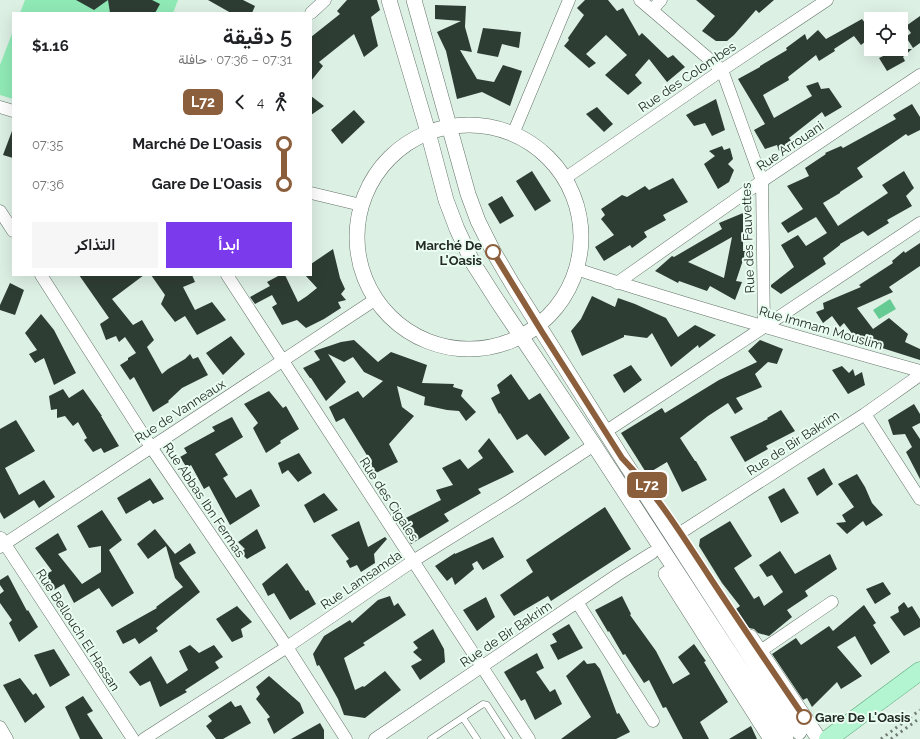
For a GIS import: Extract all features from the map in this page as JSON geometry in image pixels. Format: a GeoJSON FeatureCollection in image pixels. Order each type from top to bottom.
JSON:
{"type":"FeatureCollection","features":[{"type":"Feature","properties":{"kind":"main road"},"geometry":{"type":"LineString","coordinates":[[828,739],[920,671]]}},
{"type":"Feature","properties":{"kind":"street"},"geometry":{"type":"LineString","coordinates":[[312,12],[325,0]]}},
{"type":"Feature","properties":{"kind":"street"},"geometry":{"type":"LineString","coordinates":[[389,0],[428,132],[446,200],[457,229],[473,263],[618,483],[792,736]]}},
{"type":"Feature","properties":{"kind":"street"},"geometry":{"type":"LineString","coordinates":[[414,0],[468,194],[478,222],[493,252],[537,325],[622,458],[792,736]]}},
{"type":"Feature","properties":{"kind":"street"},"geometry":{"type":"LineString","coordinates":[[513,134],[569,0]]}},
{"type":"Feature","properties":{"kind":"street","name":"Rue des Fauvettes"},"geometry":{"type":"LineString","coordinates":[[640,0],[722,70],[762,181],[764,327]]}},
{"type":"Feature","properties":{"kind":"street"},"geometry":{"type":"LineString","coordinates":[[652,10],[661,0]]}},
{"type":"Feature","properties":{"kind":"street","name":"Rue des Colombes"},"geometry":{"type":"LineString","coordinates":[[564,179],[722,70],[827,0]]}},
{"type":"Feature","properties":{"kind":"street","name":"Rue Arrouani"},"geometry":{"type":"LineString","coordinates":[[617,282],[762,181],[920,75]]}},
{"type":"Feature","properties":{"kind":"street"},"geometry":{"type":"LineString","coordinates":[[0,107],[12,111]]}},
{"type":"Feature","properties":{"kind":"street"},"geometry":{"type":"LineString","coordinates":[[466,125],[498,129],[513,134],[533,146],[545,155],[564,179],[574,198],[578,212],[580,226],[579,255],[576,269],[568,289],[551,313],[537,325],[520,336],[501,344],[486,347],[456,348],[441,345],[413,334],[389,315],[376,299],[362,272],[357,243],[357,229],[361,205],[372,180],[383,164],[396,151],[411,140],[428,132],[449,126],[466,125]]}},
{"type":"Feature","properties":{"kind":"street"},"geometry":{"type":"LineString","coordinates":[[312,193],[361,205]]}},
{"type":"Feature","properties":{"kind":"street"},"geometry":{"type":"LineString","coordinates":[[0,211],[12,229]]}},
{"type":"Feature","properties":{"kind":"street"},"geometry":{"type":"LineString","coordinates":[[605,432],[920,222]]}},
{"type":"Feature","properties":{"kind":"street","name":"Rue Immam Mouslim"},"geometry":{"type":"LineString","coordinates":[[576,269],[764,327],[920,371]]}},
{"type":"Feature","properties":{"kind":"street","name":"Rue Abbas Ibn Fermas"},"geometry":{"type":"LineString","coordinates":[[42,276],[151,447],[287,647],[346,739]]}},
{"type":"Feature","properties":{"kind":"street","name":"Rue des Cigales"},"geometry":{"type":"LineString","coordinates":[[228,276],[529,739]]}},
{"type":"Feature","properties":{"kind":"street","name":"Rue de Vanneaux"},"geometry":{"type":"LineString","coordinates":[[1,542],[151,447],[376,299]]}},
{"type":"Feature","properties":{"kind":"street","name":"Rue de Bir Bakrim"},"geometry":{"type":"LineString","coordinates":[[680,533],[865,414],[920,375]]}},
{"type":"Feature","properties":{"kind":"street"},"geometry":{"type":"LineString","coordinates":[[865,414],[920,499]]}},
{"type":"Feature","properties":{"kind":"street","name":"Rue Lamsamda"},"geometry":{"type":"LineString","coordinates":[[144,739],[287,647],[413,561],[509,501],[594,445]]}},
{"type":"Feature","properties":{"kind":"street"},"geometry":{"type":"LineString","coordinates":[[622,458],[650,489],[819,739]]}},
{"type":"Feature","properties":{"kind":"street"},"geometry":{"type":"LineString","coordinates":[[618,483],[631,518],[771,739]]}},
{"type":"Feature","properties":{"kind":"street","name":"Rue Bellouch El Hassan"},"geometry":{"type":"LineString","coordinates":[[1,542],[133,739]]}},
{"type":"Feature","properties":{"kind":"street","name":"Rue de Bir Bakrim"},"geometry":{"type":"LineString","coordinates":[[375,739],[639,560],[652,553]]}},
{"type":"Feature","properties":{"kind":"street"},"geometry":{"type":"LineString","coordinates":[[577,602],[653,721]]}},
{"type":"Feature","properties":{"kind":"street"},"geometry":{"type":"LineString","coordinates":[[760,652],[832,602]]}},
{"type":"Feature","properties":{"kind":"street"},"geometry":{"type":"LineString","coordinates":[[0,728],[7,739]]}},
{"type":"Feature","properties":{"kind":"lane"},"geometry":{"type":"LineString","coordinates":[[431,739],[483,704],[487,704],[509,739]]}},
{"type":"Feature","properties":{"kind":"lane"},"geometry":{"type":"LineString","coordinates":[[463,718],[477,739]]}},
{"type":"Feature","properties":{"kind":"shaded area"},"geometry":{"type":"Polygon","coordinates":[[[25,0],[178,0],[173,12],[20,12],[25,0]]]}},
{"type":"Feature","properties":{"kind":"shaded area"},"geometry":{"type":"Polygon","coordinates":[[[12,34],[12,99],[0,95],[0,65],[12,34]]]}},
{"type":"Feature","properties":{"kind":"shaded area"},"geometry":{"type":"Polygon","coordinates":[[[890,299],[896,309],[879,319],[873,310],[890,299]]]}},
{"type":"Feature","properties":{"kind":"building"},"geometry":{"type":"Polygon","coordinates":[[[76,0],[108,0],[94,10],[76,0]]]}},
{"type":"Feature","properties":{"kind":"building"},"geometry":{"type":"Polygon","coordinates":[[[108,0],[152,0],[160,4],[156,12],[110,12],[108,0]]]}},
{"type":"Feature","properties":{"kind":"building"},"geometry":{"type":"Polygon","coordinates":[[[208,0],[243,0],[255,6],[252,12],[229,12],[208,0]]]}},
{"type":"Feature","properties":{"kind":"building"},"geometry":{"type":"Polygon","coordinates":[[[347,0],[377,0],[380,10],[371,17],[378,46],[364,57],[354,34],[319,62],[323,66],[312,80],[312,36],[340,14],[337,11],[347,0]]]}},
{"type":"Feature","properties":{"kind":"building"},"geometry":{"type":"Polygon","coordinates":[[[585,0],[608,0],[617,11],[623,8],[639,36],[642,33],[668,58],[673,55],[685,67],[667,82],[649,59],[635,75],[642,83],[628,95],[605,75],[627,55],[606,35],[586,54],[596,63],[589,68],[564,46],[584,15],[577,8],[585,0]]]}},
{"type":"Feature","properties":{"kind":"building"},"geometry":{"type":"Polygon","coordinates":[[[696,0],[774,0],[759,13],[756,10],[727,41],[716,41],[702,31],[715,16],[696,0]]]}},
{"type":"Feature","properties":{"kind":"building"},"geometry":{"type":"Polygon","coordinates":[[[435,5],[466,6],[465,27],[472,52],[460,50],[477,79],[494,82],[503,65],[522,71],[510,106],[482,92],[457,99],[446,51],[437,32],[461,21],[435,19],[435,5]]]}},
{"type":"Feature","properties":{"kind":"building"},"geometry":{"type":"Polygon","coordinates":[[[920,16],[920,43],[913,48],[908,40],[908,35],[911,33],[908,29],[908,25],[920,16]]]}},
{"type":"Feature","properties":{"kind":"building"},"geometry":{"type":"Polygon","coordinates":[[[862,19],[864,22],[864,43],[861,45],[854,36],[819,61],[816,55],[788,77],[789,80],[763,95],[774,118],[812,96],[806,86],[818,82],[821,89],[829,88],[842,107],[825,117],[822,112],[789,138],[792,142],[779,151],[777,145],[765,149],[754,130],[765,124],[738,79],[787,50],[786,48],[805,34],[807,40],[818,30],[826,39],[862,19]]]}},
{"type":"Feature","properties":{"kind":"building"},"geometry":{"type":"Polygon","coordinates":[[[483,28],[521,32],[519,48],[502,44],[498,57],[477,53],[483,28]]]}},
{"type":"Feature","properties":{"kind":"building"},"geometry":{"type":"Polygon","coordinates":[[[883,56],[904,56],[903,57],[905,61],[887,71],[879,58],[883,56]]]}},
{"type":"Feature","properties":{"kind":"building"},"geometry":{"type":"Polygon","coordinates":[[[312,97],[324,106],[312,114],[312,97]]]}},
{"type":"Feature","properties":{"kind":"building"},"geometry":{"type":"Polygon","coordinates":[[[716,99],[725,130],[712,136],[705,123],[694,126],[686,115],[716,99]]]}},
{"type":"Feature","properties":{"kind":"building"},"geometry":{"type":"Polygon","coordinates":[[[912,104],[920,117],[920,130],[908,136],[906,134],[857,168],[863,177],[823,203],[838,226],[888,193],[882,185],[904,171],[914,188],[906,196],[912,206],[887,220],[889,223],[868,236],[863,231],[840,244],[823,258],[826,264],[781,294],[771,287],[771,285],[794,267],[781,245],[798,235],[806,246],[827,233],[816,217],[788,233],[781,223],[803,209],[787,186],[809,176],[805,168],[826,154],[825,153],[841,146],[843,148],[896,119],[893,115],[912,104]]]}},
{"type":"Feature","properties":{"kind":"building"},"geometry":{"type":"Polygon","coordinates":[[[597,107],[613,124],[604,132],[586,114],[597,107]]]}},
{"type":"Feature","properties":{"kind":"building"},"geometry":{"type":"Polygon","coordinates":[[[354,110],[365,122],[342,144],[331,130],[354,110]]]}},
{"type":"Feature","properties":{"kind":"building"},"geometry":{"type":"Polygon","coordinates":[[[12,131],[12,158],[3,155],[12,131]]]}},
{"type":"Feature","properties":{"kind":"building"},"geometry":{"type":"Polygon","coordinates":[[[722,146],[724,150],[730,148],[733,159],[728,164],[734,170],[729,182],[718,189],[704,164],[715,156],[709,151],[722,146]]]}},
{"type":"Feature","properties":{"kind":"building"},"geometry":{"type":"Polygon","coordinates":[[[532,171],[551,201],[535,211],[516,181],[532,171]]]}},
{"type":"Feature","properties":{"kind":"building"},"geometry":{"type":"Polygon","coordinates":[[[673,178],[688,202],[663,215],[666,220],[644,232],[647,237],[632,248],[630,245],[604,261],[595,247],[614,235],[601,219],[605,215],[601,209],[622,195],[627,197],[645,186],[649,190],[673,178]]]}},
{"type":"Feature","properties":{"kind":"building"},"geometry":{"type":"Polygon","coordinates":[[[502,196],[514,216],[500,224],[488,204],[502,196]]]}},
{"type":"Feature","properties":{"kind":"building"},"geometry":{"type":"Polygon","coordinates":[[[743,213],[743,251],[746,251],[736,281],[742,282],[735,300],[710,286],[707,291],[679,281],[678,283],[655,271],[672,256],[674,257],[722,229],[719,223],[743,213]],[[732,237],[688,262],[724,278],[732,237]]]}},
{"type":"Feature","properties":{"kind":"building"},"geometry":{"type":"Polygon","coordinates":[[[920,243],[920,266],[889,287],[893,292],[857,308],[873,329],[889,318],[908,334],[905,342],[920,349],[920,360],[857,340],[844,323],[840,327],[832,316],[823,323],[816,312],[824,309],[823,303],[861,287],[859,285],[893,263],[892,261],[904,251],[905,253],[920,243]]]}},
{"type":"Feature","properties":{"kind":"building"},"geometry":{"type":"Polygon","coordinates":[[[333,249],[340,278],[345,289],[341,294],[346,300],[338,302],[341,308],[324,319],[306,328],[297,320],[282,325],[272,307],[277,304],[272,295],[255,304],[250,297],[270,286],[267,282],[278,276],[285,276],[298,302],[317,288],[306,276],[312,276],[312,263],[333,249]]]}},
{"type":"Feature","properties":{"kind":"building"},"geometry":{"type":"Polygon","coordinates":[[[80,276],[143,276],[112,299],[133,325],[142,320],[154,340],[147,347],[162,374],[190,354],[193,359],[198,357],[208,375],[182,388],[168,401],[169,402],[153,412],[134,377],[130,380],[120,365],[136,353],[125,337],[119,342],[116,336],[106,340],[100,324],[109,318],[80,276]]]}},
{"type":"Feature","properties":{"kind":"building"},"geometry":{"type":"Polygon","coordinates":[[[152,276],[192,276],[195,282],[183,287],[195,310],[212,302],[226,320],[197,335],[185,316],[175,322],[161,304],[165,295],[152,276]]]}},
{"type":"Feature","properties":{"kind":"building"},"geometry":{"type":"Polygon","coordinates":[[[10,283],[24,290],[15,315],[0,310],[0,305],[10,283]]]}},
{"type":"Feature","properties":{"kind":"building"},"geometry":{"type":"Polygon","coordinates":[[[592,296],[615,307],[618,298],[666,318],[678,337],[695,325],[716,335],[699,348],[698,345],[671,367],[652,333],[647,338],[624,335],[624,337],[582,356],[571,331],[581,319],[592,296]]]}},
{"type":"Feature","properties":{"kind":"building"},"geometry":{"type":"Polygon","coordinates":[[[41,314],[54,330],[76,373],[54,385],[44,358],[35,363],[29,354],[37,350],[25,333],[41,314]]]}},
{"type":"Feature","properties":{"kind":"building"},"geometry":{"type":"Polygon","coordinates":[[[231,336],[245,354],[223,375],[206,353],[231,336]]]}},
{"type":"Feature","properties":{"kind":"building"},"geometry":{"type":"Polygon","coordinates":[[[354,340],[378,362],[391,352],[427,365],[422,383],[454,384],[453,387],[463,390],[461,396],[476,412],[466,421],[459,411],[424,405],[425,397],[397,386],[402,407],[414,416],[389,444],[398,462],[374,474],[366,458],[368,457],[344,418],[336,422],[329,407],[358,391],[363,398],[383,381],[364,372],[353,357],[344,362],[328,354],[346,382],[326,401],[303,368],[320,360],[314,351],[341,342],[354,340]]]}},
{"type":"Feature","properties":{"kind":"building"},"geometry":{"type":"Polygon","coordinates":[[[760,340],[783,349],[777,364],[768,362],[755,374],[762,387],[736,398],[743,409],[735,414],[728,403],[708,416],[680,438],[707,480],[682,492],[667,462],[647,474],[621,433],[662,408],[665,413],[719,380],[757,362],[748,351],[760,340]]]}},
{"type":"Feature","properties":{"kind":"building"},"geometry":{"type":"Polygon","coordinates":[[[631,365],[642,380],[624,393],[613,375],[631,365]]]}},
{"type":"Feature","properties":{"kind":"building"},"geometry":{"type":"Polygon","coordinates":[[[842,366],[849,373],[853,369],[855,376],[862,372],[865,385],[848,394],[832,370],[842,366]]]}},
{"type":"Feature","properties":{"kind":"building"},"geometry":{"type":"Polygon","coordinates":[[[511,374],[529,400],[540,393],[570,438],[545,456],[527,434],[517,440],[500,413],[499,414],[491,398],[500,393],[497,385],[511,374]]]}},
{"type":"Feature","properties":{"kind":"building"},"geometry":{"type":"Polygon","coordinates":[[[63,389],[69,398],[83,389],[102,416],[119,446],[104,453],[101,448],[93,452],[84,440],[87,438],[78,422],[73,426],[65,416],[57,418],[57,409],[51,410],[49,396],[63,389]]]}},
{"type":"Feature","properties":{"kind":"building"},"geometry":{"type":"Polygon","coordinates":[[[269,391],[283,408],[286,406],[299,429],[280,441],[281,443],[266,453],[253,428],[258,423],[244,404],[269,391]]]}},
{"type":"Feature","properties":{"kind":"building"},"geometry":{"type":"Polygon","coordinates":[[[914,404],[920,414],[920,423],[912,427],[920,439],[920,479],[906,452],[912,447],[905,434],[893,435],[888,420],[914,404]]]}},
{"type":"Feature","properties":{"kind":"building"},"geometry":{"type":"Polygon","coordinates":[[[781,410],[795,431],[766,446],[768,449],[745,462],[730,437],[768,419],[767,418],[781,410]]]}},
{"type":"Feature","properties":{"kind":"building"},"geometry":{"type":"Polygon","coordinates":[[[232,417],[243,437],[215,454],[228,475],[223,478],[236,498],[251,489],[260,506],[230,525],[209,486],[204,489],[191,465],[187,468],[180,457],[187,453],[184,448],[215,431],[212,427],[232,417]]]}},
{"type":"Feature","properties":{"kind":"building"},"geometry":{"type":"Polygon","coordinates":[[[16,420],[35,451],[5,468],[19,495],[44,480],[55,497],[39,508],[34,500],[4,519],[0,512],[0,429],[16,420]]]}},
{"type":"Feature","properties":{"kind":"building"},"geometry":{"type":"Polygon","coordinates":[[[489,438],[514,472],[478,489],[481,493],[444,514],[449,521],[411,544],[398,522],[441,500],[436,490],[453,485],[442,468],[460,459],[468,469],[483,458],[478,451],[489,438]]]}},
{"type":"Feature","properties":{"kind":"building"},"geometry":{"type":"Polygon","coordinates":[[[299,453],[312,473],[298,482],[288,470],[282,474],[278,463],[299,453]]]}},
{"type":"Feature","properties":{"kind":"building"},"geometry":{"type":"Polygon","coordinates":[[[824,468],[833,484],[817,496],[807,478],[824,468]]]}},
{"type":"Feature","properties":{"kind":"building"},"geometry":{"type":"Polygon","coordinates":[[[857,474],[872,503],[883,515],[866,526],[863,521],[847,534],[836,523],[846,522],[842,515],[854,507],[838,484],[857,474]]]}},
{"type":"Feature","properties":{"kind":"building"},"geometry":{"type":"Polygon","coordinates":[[[150,478],[164,499],[153,504],[150,500],[126,514],[117,498],[150,478]]]}},
{"type":"Feature","properties":{"kind":"building"},"geometry":{"type":"Polygon","coordinates":[[[784,488],[799,513],[781,523],[768,497],[784,488]]]}},
{"type":"Feature","properties":{"kind":"building"},"geometry":{"type":"Polygon","coordinates":[[[324,493],[338,510],[314,523],[304,505],[324,493]]]}},
{"type":"Feature","properties":{"kind":"building"},"geometry":{"type":"Polygon","coordinates":[[[605,507],[631,549],[551,601],[548,596],[514,616],[500,595],[533,572],[526,560],[605,507]]]}},
{"type":"Feature","properties":{"kind":"building"},"geometry":{"type":"Polygon","coordinates":[[[102,510],[122,540],[109,550],[134,593],[112,607],[99,588],[74,603],[64,584],[54,590],[44,575],[52,571],[35,548],[58,533],[67,550],[58,554],[82,584],[101,572],[101,546],[89,548],[77,526],[102,510]]]}},
{"type":"Feature","properties":{"kind":"building"},"geometry":{"type":"Polygon","coordinates":[[[359,521],[368,547],[385,537],[387,539],[374,554],[375,563],[361,572],[357,565],[350,568],[346,561],[349,559],[331,535],[359,521]]]}},
{"type":"Feature","properties":{"kind":"building"},"geometry":{"type":"Polygon","coordinates":[[[730,521],[752,556],[734,568],[754,599],[759,596],[764,606],[783,592],[772,575],[767,577],[759,565],[780,551],[795,574],[830,554],[837,569],[805,591],[808,596],[787,610],[792,617],[769,636],[758,633],[754,629],[749,628],[736,609],[740,606],[722,583],[699,546],[700,539],[730,521]]]}},
{"type":"Feature","properties":{"kind":"building"},"geometry":{"type":"Polygon","coordinates":[[[155,529],[175,554],[190,543],[196,553],[179,563],[200,592],[156,628],[158,631],[139,644],[135,638],[123,644],[116,631],[157,608],[156,607],[183,587],[175,578],[166,546],[148,559],[137,544],[155,529]]]}},
{"type":"Feature","properties":{"kind":"building"},"geometry":{"type":"Polygon","coordinates":[[[257,529],[266,548],[247,559],[240,552],[245,549],[238,542],[257,529]]]}},
{"type":"Feature","properties":{"kind":"building"},"geometry":{"type":"Polygon","coordinates":[[[493,537],[504,557],[483,570],[477,561],[472,564],[474,569],[455,585],[452,577],[447,581],[435,566],[455,553],[493,537]]]}},
{"type":"Feature","properties":{"kind":"building"},"geometry":{"type":"Polygon","coordinates":[[[287,563],[306,591],[308,590],[316,604],[290,620],[274,593],[268,596],[262,584],[287,563]]]}},
{"type":"Feature","properties":{"kind":"building"},"geometry":{"type":"Polygon","coordinates":[[[8,575],[27,611],[28,610],[38,627],[19,642],[9,623],[12,620],[0,603],[0,594],[4,591],[0,585],[0,580],[8,575]]]}},
{"type":"Feature","properties":{"kind":"building"},"geometry":{"type":"Polygon","coordinates":[[[883,582],[891,594],[875,604],[866,589],[883,582]]]}},
{"type":"Feature","properties":{"kind":"building"},"geometry":{"type":"Polygon","coordinates":[[[390,596],[394,606],[398,603],[406,615],[363,643],[365,645],[344,658],[355,690],[363,686],[364,687],[385,671],[401,690],[365,718],[344,715],[338,699],[319,665],[317,666],[313,654],[324,636],[350,620],[352,623],[378,600],[390,596]]]}},
{"type":"Feature","properties":{"kind":"building"},"geometry":{"type":"Polygon","coordinates":[[[622,596],[631,614],[630,615],[656,651],[673,684],[690,674],[678,657],[694,644],[706,661],[704,662],[728,702],[700,722],[709,739],[683,739],[666,707],[663,708],[649,680],[644,683],[625,654],[623,655],[609,631],[608,632],[595,610],[622,596]]]}},
{"type":"Feature","properties":{"kind":"building"},"geometry":{"type":"Polygon","coordinates":[[[486,597],[495,617],[477,631],[463,610],[486,597]]]}},
{"type":"Feature","properties":{"kind":"building"},"geometry":{"type":"Polygon","coordinates":[[[904,602],[908,608],[912,606],[920,619],[920,627],[904,636],[890,617],[899,612],[898,607],[904,602]]]}},
{"type":"Feature","properties":{"kind":"building"},"geometry":{"type":"Polygon","coordinates":[[[864,605],[876,623],[873,625],[890,652],[871,665],[855,636],[837,647],[862,676],[841,689],[837,682],[812,707],[807,698],[803,700],[772,654],[796,638],[801,645],[829,626],[833,631],[864,605]]]}},
{"type":"Feature","properties":{"kind":"building"},"geometry":{"type":"Polygon","coordinates":[[[237,606],[252,622],[241,629],[243,637],[232,642],[216,619],[237,606]]]}},
{"type":"Feature","properties":{"kind":"building"},"geometry":{"type":"Polygon","coordinates":[[[569,624],[583,648],[558,660],[550,645],[557,642],[552,634],[569,624]]]}},
{"type":"Feature","properties":{"kind":"building"},"geometry":{"type":"Polygon","coordinates":[[[433,629],[444,649],[445,662],[420,680],[411,666],[422,660],[413,652],[418,648],[413,642],[433,629]]]}},
{"type":"Feature","properties":{"kind":"building"},"geometry":{"type":"Polygon","coordinates":[[[190,645],[199,653],[214,645],[223,657],[215,662],[219,668],[185,690],[187,692],[160,707],[150,681],[140,686],[129,672],[151,656],[167,684],[188,670],[179,651],[190,645]]]}},
{"type":"Feature","properties":{"kind":"building"},"geometry":{"type":"Polygon","coordinates":[[[54,649],[70,675],[50,687],[34,655],[54,649]]]}},
{"type":"Feature","properties":{"kind":"building"},"geometry":{"type":"Polygon","coordinates":[[[537,653],[544,668],[536,672],[550,692],[555,689],[562,704],[535,720],[525,699],[521,701],[504,672],[537,653]]]}},
{"type":"Feature","properties":{"kind":"building"},"geometry":{"type":"Polygon","coordinates":[[[584,660],[587,664],[595,663],[600,669],[617,714],[619,713],[630,732],[616,739],[561,739],[591,717],[566,676],[584,660]]]}},
{"type":"Feature","properties":{"kind":"building"},"geometry":{"type":"Polygon","coordinates":[[[269,676],[300,703],[304,713],[274,734],[267,719],[270,717],[256,699],[260,694],[256,687],[269,676]]]}},
{"type":"Feature","properties":{"kind":"building"},"geometry":{"type":"Polygon","coordinates":[[[20,678],[33,695],[36,693],[45,707],[25,723],[3,685],[20,678]]]}},
{"type":"Feature","properties":{"kind":"building"},"geometry":{"type":"Polygon","coordinates":[[[83,696],[93,711],[87,714],[103,739],[80,739],[65,707],[83,696]]]}},
{"type":"Feature","properties":{"kind":"building"},"geometry":{"type":"Polygon","coordinates":[[[231,701],[235,707],[241,705],[251,723],[223,739],[216,739],[206,726],[212,721],[208,716],[231,701]]]}},
{"type":"Feature","properties":{"kind":"building"},"geometry":{"type":"Polygon","coordinates":[[[320,723],[324,730],[324,739],[291,739],[320,723]]]}},
{"type":"Feature","properties":{"kind":"building"},"geometry":{"type":"Polygon","coordinates":[[[751,726],[757,739],[729,739],[751,726]]]}},
{"type":"Feature","properties":{"kind":"railway"},"geometry":{"type":"LineString","coordinates":[[881,739],[920,710]]}},
{"type":"Feature","properties":{"kind":"railway"},"geometry":{"type":"LineString","coordinates":[[891,739],[920,718]]}},
{"type":"Feature","properties":{"kind":"bus line","name":"L72"},"geometry":{"type":"LineString","coordinates":[[493,252],[622,458],[650,489],[804,717]]}},
{"type":"Feature","properties":{"kind":"place","name":"Marché De L'Oasis"},"geometry":{"type":"Point","coordinates":[493,252]}},
{"type":"Feature","properties":{"kind":"place","name":"Gare De L'Oasis"},"geometry":{"type":"Point","coordinates":[804,717]}}]}
